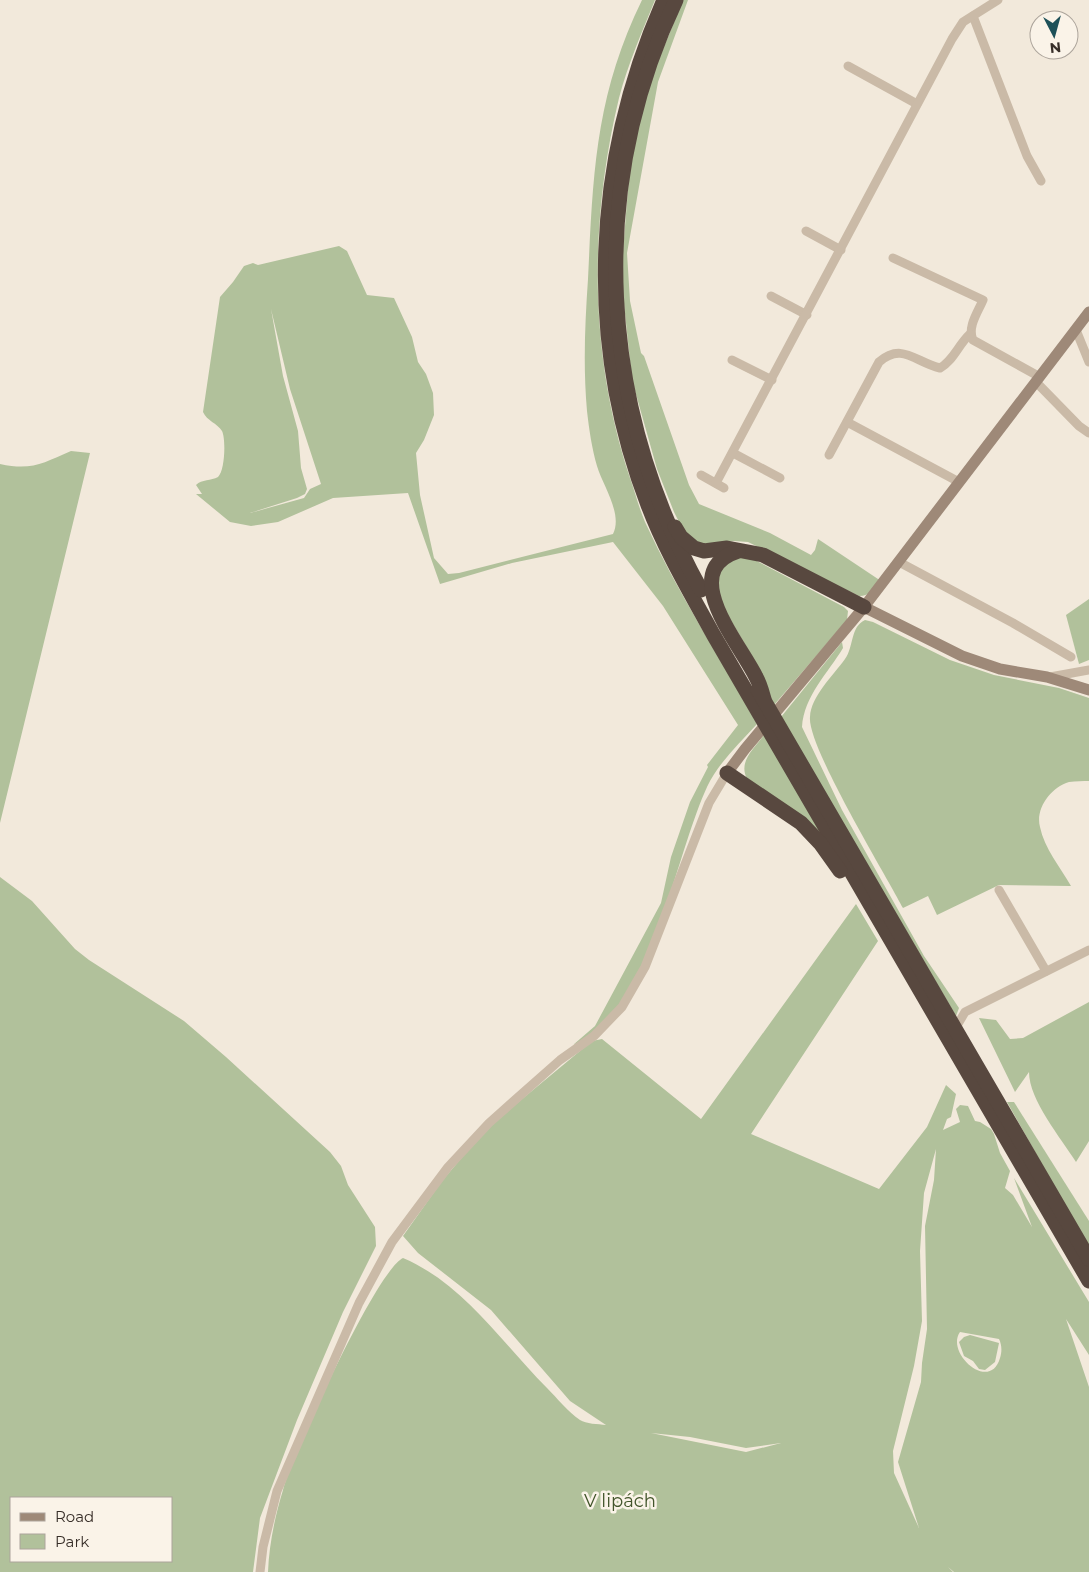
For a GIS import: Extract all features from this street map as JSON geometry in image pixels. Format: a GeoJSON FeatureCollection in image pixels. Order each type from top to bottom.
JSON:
{"type":"FeatureCollection","features":[{"type":"Feature","properties":{"kind":"highway"},"geometry":{"type":"LineString","coordinates":[[664,0],[645,43],[627,102],[617,144],[606,218],[606,308],[615,389],[638,477],[672,560],[879,923],[1089,1281]]}},
{"type":"Feature","properties":{"kind":"highway"},"geometry":{"type":"LineString","coordinates":[[676,0],[655,47],[640,94],[621,189],[615,276],[620,346],[626,387],[648,473],[669,529],[717,620],[1089,1259]]}},
{"type":"Feature","properties":{"kind":"highway"},"geometry":{"type":"LineString","coordinates":[[626,387],[665,503],[681,537],[694,548],[704,551],[727,548],[763,555],[864,608]]}},
{"type":"Feature","properties":{"kind":"highway"},"geometry":{"type":"LineString","coordinates":[[742,550],[719,560],[714,566],[711,585],[718,611],[757,678],[765,702]]}},
{"type":"Feature","properties":{"kind":"highway"},"geometry":{"type":"LineString","coordinates":[[727,774],[800,823],[820,843],[879,923]]}},
{"type":"Feature","properties":{"kind":"street"},"geometry":{"type":"LineString","coordinates":[[701,476],[720,486],[733,453],[952,39],[963,22],[998,0]]}},
{"type":"Feature","properties":{"kind":"street"},"geometry":{"type":"LineString","coordinates":[[973,16],[1027,156],[1041,181]]}},
{"type":"Feature","properties":{"kind":"street"},"geometry":{"type":"LineString","coordinates":[[848,66],[916,104]]}},
{"type":"Feature","properties":{"kind":"street"},"geometry":{"type":"LineString","coordinates":[[806,231],[841,250]]}},
{"type":"Feature","properties":{"kind":"street"},"geometry":{"type":"LineString","coordinates":[[828,455],[879,362],[888,354],[894,352],[940,368],[950,362],[963,341],[970,334],[983,300],[893,258]]}},
{"type":"Feature","properties":{"kind":"street"},"geometry":{"type":"LineString","coordinates":[[771,296],[807,315]]}},
{"type":"Feature","properties":{"kind":"street"},"geometry":{"type":"LineString","coordinates":[[260,1572],[262,1547],[277,1491],[359,1303],[392,1242],[448,1167],[489,1123],[560,1060],[594,1036],[622,1006],[645,967],[709,803],[727,774],[745,749],[864,608],[1089,312]]}},
{"type":"Feature","properties":{"kind":"street"},"geometry":{"type":"LineString","coordinates":[[1076,330],[1089,362]]}},
{"type":"Feature","properties":{"kind":"street"},"geometry":{"type":"LineString","coordinates":[[970,334],[980,344],[1038,379],[1079,426],[1089,433]]}},
{"type":"Feature","properties":{"kind":"street"},"geometry":{"type":"LineString","coordinates":[[732,360],[772,380]]}},
{"type":"Feature","properties":{"kind":"street"},"geometry":{"type":"LineString","coordinates":[[847,422],[959,482]]}},
{"type":"Feature","properties":{"kind":"street"},"geometry":{"type":"LineString","coordinates":[[733,453],[780,478]]}},
{"type":"Feature","properties":{"kind":"street"},"geometry":{"type":"LineString","coordinates":[[899,562],[1013,623],[1071,657]]}},
{"type":"Feature","properties":{"kind":"street"},"geometry":{"type":"LineString","coordinates":[[864,608],[962,656],[1000,669],[1047,677],[1089,690]]}},
{"type":"Feature","properties":{"kind":"street"},"geometry":{"type":"LineString","coordinates":[[1047,677],[1089,670]]}},
{"type":"Feature","properties":{"kind":"street"},"geometry":{"type":"LineString","coordinates":[[999,890],[1046,971]]}},
{"type":"Feature","properties":{"kind":"street"},"geometry":{"type":"LineString","coordinates":[[955,1029],[965,1012],[1089,950]]}},
{"type":"Feature","properties":{"kind":"green space"},"geometry":{"type":"Polygon","coordinates":[[[642,0],[655,0],[631,60],[619,98],[609,145],[602,193],[598,241],[598,289],[601,337],[607,384],[617,431],[645,522],[685,599],[757,724],[723,762],[707,787],[671,892],[642,967],[623,1000],[600,1027],[573,1045],[595,1026],[661,903],[671,857],[690,802],[708,767],[707,765],[738,725],[663,606],[613,542],[512,563],[440,584],[408,493],[333,498],[278,522],[251,526],[230,522],[196,494],[202,494],[196,485],[218,477],[224,455],[222,431],[203,412],[220,297],[244,266],[253,263],[258,265],[339,246],[347,251],[367,295],[394,298],[412,337],[418,362],[426,374],[433,393],[434,415],[424,440],[416,453],[420,495],[434,558],[448,574],[459,573],[613,534],[616,518],[597,466],[587,411],[585,328],[592,205],[599,136],[614,69],[626,35],[642,0]],[[271,309],[283,376],[298,431],[301,468],[307,489],[305,494],[297,498],[250,513],[304,498],[310,489],[321,484],[290,389],[271,309]]]}},
{"type":"Feature","properties":{"kind":"green space"},"geometry":{"type":"Polygon","coordinates":[[[683,0],[688,0],[658,82],[627,253],[630,301],[641,353],[644,356],[689,485],[699,504],[770,533],[811,555],[815,550],[818,539],[881,581],[872,592],[866,595],[859,596],[748,542],[734,541],[700,546],[684,532],[657,469],[632,380],[621,275],[630,165],[646,91],[683,0]]]}},
{"type":"Feature","properties":{"kind":"green space"},"geometry":{"type":"Polygon","coordinates":[[[71,451],[90,453],[0,823],[0,464],[21,467],[37,465],[71,451]]]}},
{"type":"Feature","properties":{"kind":"green space"},"geometry":{"type":"Polygon","coordinates":[[[736,556],[753,559],[844,607],[848,611],[847,620],[774,705],[760,670],[716,595],[716,568],[736,556]]]}},
{"type":"Feature","properties":{"kind":"green space"},"geometry":{"type":"Polygon","coordinates":[[[1089,599],[1089,660],[1079,664],[1066,615],[1089,599]]]}},
{"type":"Feature","properties":{"kind":"green space"},"geometry":{"type":"Polygon","coordinates":[[[865,620],[873,622],[950,660],[994,675],[1059,688],[1089,698],[1089,781],[1069,782],[1056,789],[1042,806],[1039,820],[1045,843],[1071,886],[999,885],[937,915],[928,896],[903,908],[834,781],[812,732],[810,717],[814,701],[823,686],[845,659],[854,632],[860,623],[865,620]]]}},
{"type":"Feature","properties":{"kind":"green space"},"geometry":{"type":"Polygon","coordinates":[[[842,642],[843,648],[807,705],[802,727],[842,810],[924,956],[959,1008],[956,1016],[781,717],[842,642]]]}},
{"type":"Feature","properties":{"kind":"green space"},"geometry":{"type":"Polygon","coordinates":[[[764,735],[823,836],[747,779],[744,766],[748,756],[764,735]]]}},
{"type":"Feature","properties":{"kind":"green space"},"geometry":{"type":"Polygon","coordinates":[[[0,877],[32,901],[75,949],[184,1021],[330,1152],[341,1166],[348,1185],[375,1227],[376,1246],[343,1312],[297,1420],[260,1518],[253,1572],[0,1572],[0,877]]]}},
{"type":"Feature","properties":{"kind":"green space","name":"V lipách"},"geometry":{"type":"Polygon","coordinates":[[[856,904],[878,941],[751,1134],[879,1189],[927,1127],[946,1085],[956,1094],[951,1117],[947,1119],[943,1130],[960,1122],[956,1109],[960,1105],[968,1106],[975,1121],[991,1129],[1000,1153],[1010,1171],[1005,1188],[1013,1195],[1032,1227],[1014,1178],[1089,1302],[1089,1355],[1066,1319],[1089,1387],[1089,1572],[954,1572],[948,1567],[953,1572],[268,1572],[277,1510],[302,1440],[337,1365],[374,1295],[391,1270],[403,1258],[425,1269],[463,1298],[576,1417],[592,1424],[606,1425],[570,1401],[491,1310],[418,1253],[403,1236],[442,1181],[486,1129],[592,1041],[602,1039],[701,1119],[856,904]],[[936,1149],[924,1193],[920,1251],[922,1321],[914,1366],[893,1451],[894,1473],[919,1528],[898,1462],[921,1382],[927,1329],[925,1226],[934,1180],[936,1149]],[[960,1332],[957,1341],[963,1359],[971,1366],[979,1371],[987,1372],[995,1368],[1001,1353],[999,1339],[960,1332]],[[651,1433],[746,1452],[781,1443],[746,1448],[690,1437],[651,1433]]]}},
{"type":"Feature","properties":{"kind":"green space"},"geometry":{"type":"Polygon","coordinates":[[[1089,1002],[1089,1141],[1076,1162],[1040,1106],[1030,1083],[1029,1072],[1015,1092],[979,1018],[996,1020],[1010,1039],[1023,1038],[1089,1002]]]}},
{"type":"Feature","properties":{"kind":"green space"},"geometry":{"type":"Polygon","coordinates":[[[1007,1102],[1014,1102],[1089,1221],[1089,1248],[1007,1102]]]}},
{"type":"Feature","properties":{"kind":"green space"},"geometry":{"type":"Polygon","coordinates":[[[970,1335],[999,1343],[995,1362],[985,1370],[979,1369],[973,1361],[964,1356],[959,1342],[964,1337],[970,1335]]]}}]}
